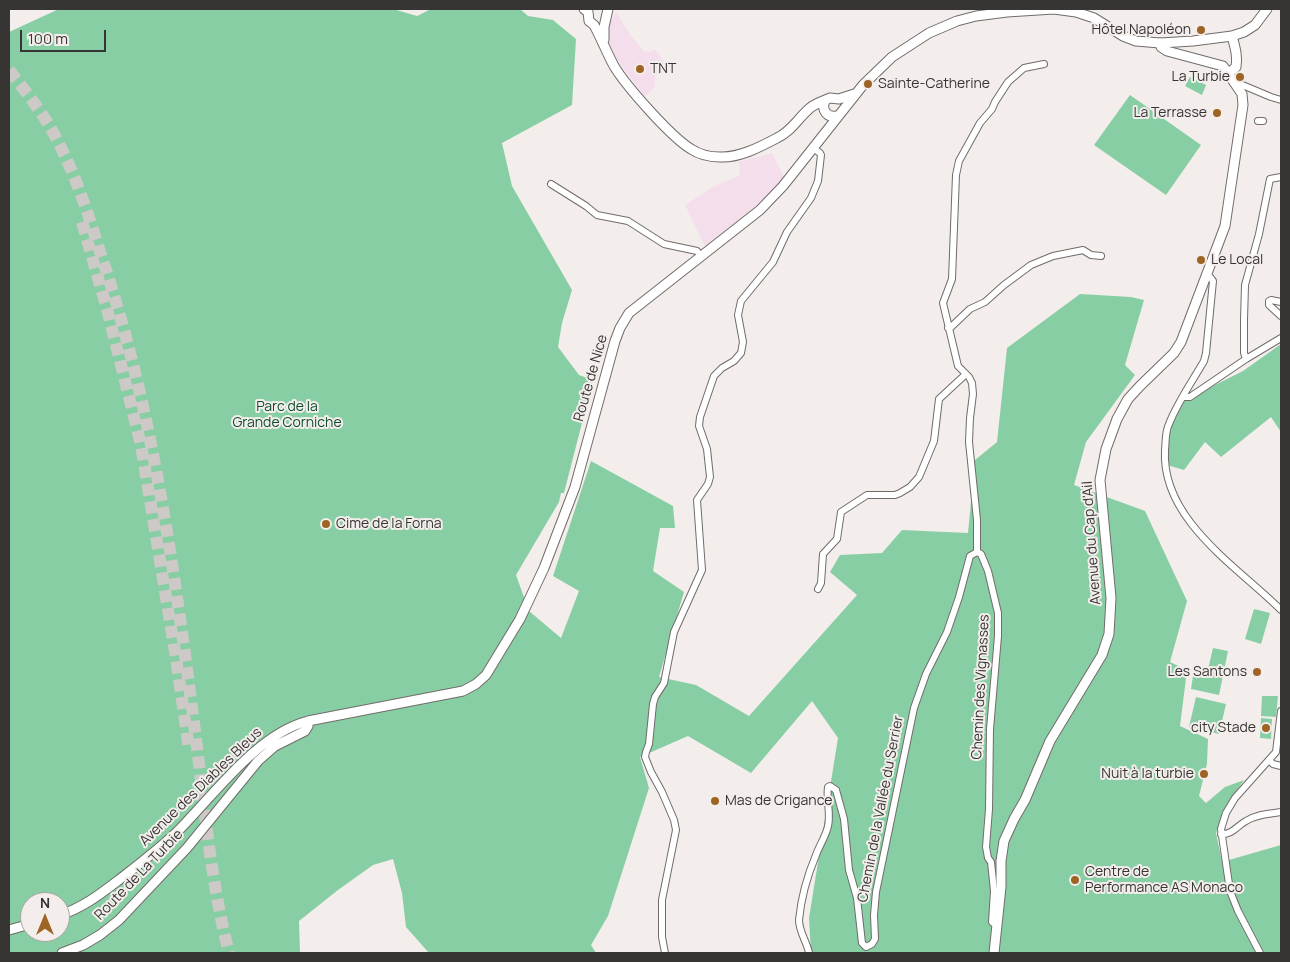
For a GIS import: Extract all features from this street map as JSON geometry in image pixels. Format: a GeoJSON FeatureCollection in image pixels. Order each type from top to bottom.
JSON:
{"type":"FeatureCollection","features":[{"type":"Feature","properties":{"kind":"main road"},"geometry":{"type":"LineString","coordinates":[[843,108],[892,57],[914,41],[957,21],[992,14],[1034,10],[1060,10],[1076,12],[1094,18],[1130,40],[1160,43],[1232,36],[1256,25],[1267,9]]}},
{"type":"Feature","properties":{"kind":"main road"},"geometry":{"type":"LineString","coordinates":[[587,10],[588,18],[604,42],[614,66],[641,100],[681,142],[697,153],[721,158],[737,155],[769,143],[787,133],[808,110],[817,108],[828,110],[830,98],[839,99],[857,92]]}},
{"type":"Feature","properties":{"kind":"main road"},"geometry":{"type":"LineString","coordinates":[[594,25],[600,25],[606,13]]}},
{"type":"Feature","properties":{"kind":"main road"},"geometry":{"type":"LineString","coordinates":[[604,42],[606,13]]}},
{"type":"Feature","properties":{"kind":"main road"},"geometry":{"type":"LineString","coordinates":[[1160,43],[1161,47],[1167,51],[1220,65],[1227,71],[1236,67],[1232,36]]}},
{"type":"Feature","properties":{"kind":"main road","name":"Avenue du Cap d'Ail"},"geometry":{"type":"LineString","coordinates":[[994,953],[1004,841],[1025,800],[1050,741],[1102,655],[1109,634],[1111,598],[1100,480],[1102,464],[1110,437],[1128,399],[1178,349],[1225,226],[1243,105],[1242,94],[1227,71]]}},
{"type":"Feature","properties":{"kind":"main road"},"geometry":{"type":"LineString","coordinates":[[839,99],[843,108]]}},
{"type":"Feature","properties":{"kind":"main road","name":"Route de Nice"},"geometry":{"type":"LineString","coordinates":[[463,691],[476,684],[492,666],[520,619],[544,568],[576,487],[595,411],[620,328],[629,313],[760,210],[783,186],[827,129],[828,110],[841,113],[843,108]]}},
{"type":"Feature","properties":{"kind":"main road","name":"Avenue des Diables Bleus"},"geometry":{"type":"LineString","coordinates":[[70,911],[91,901],[153,854],[262,745],[275,735],[308,721],[463,691]]}},
{"type":"Feature","properties":{"kind":"main road","name":"Route de La Turbie"},"geometry":{"type":"LineString","coordinates":[[62,953],[83,945],[119,920],[187,848],[258,760],[275,746],[305,731],[308,721]]}},
{"type":"Feature","properties":{"kind":"street","name":"Chemin des Vignasses"},"geometry":{"type":"LineString","coordinates":[[996,925],[992,922],[991,917],[994,891],[991,862],[988,858],[986,847],[989,809],[990,729],[998,636],[998,612],[988,571],[981,554],[977,552],[977,520],[969,442],[973,394],[972,383],[958,366],[943,301],[952,278],[954,184],[958,160],[1008,82],[1024,68],[1044,64]]}},
{"type":"Feature","properties":{"kind":"street"},"geometry":{"type":"LineString","coordinates":[[1236,85],[1240,84],[1271,98],[1281,100]]}},
{"type":"Feature","properties":{"kind":"street"},"geometry":{"type":"LineString","coordinates":[[665,953],[662,937],[662,900],[676,830],[674,820],[648,764],[646,752],[650,736],[653,704],[664,683],[674,632],[702,570],[697,500],[708,484],[710,477],[707,449],[698,426],[714,376],[722,368],[734,361],[741,353],[743,342],[738,315],[741,301],[773,262],[787,232],[811,198],[818,180],[821,156],[813,148]]}},
{"type":"Feature","properties":{"kind":"street"},"geometry":{"type":"LineString","coordinates":[[1246,358],[1244,353],[1245,285],[1259,234],[1270,179],[1281,177]]}},
{"type":"Feature","properties":{"kind":"street"},"geometry":{"type":"LineString","coordinates":[[551,184],[597,215],[628,221],[664,244],[696,251],[701,256]]}},
{"type":"Feature","properties":{"kind":"street"},"geometry":{"type":"LineString","coordinates":[[948,328],[970,309],[986,302],[1004,285],[1041,260],[1083,250],[1101,256]]}},
{"type":"Feature","properties":{"kind":"street"},"geometry":{"type":"LineString","coordinates":[[1207,275],[1213,281],[1206,353],[1204,361],[1168,424],[1165,471],[1172,490],[1187,516],[1212,549],[1281,610]]}},
{"type":"Feature","properties":{"kind":"street"},"geometry":{"type":"LineString","coordinates":[[1281,302],[1271,300],[1269,305],[1281,316]]}},
{"type":"Feature","properties":{"kind":"street"},"geometry":{"type":"LineString","coordinates":[[1184,396],[1190,397],[1246,358],[1281,338]]}},
{"type":"Feature","properties":{"kind":"street"},"geometry":{"type":"LineString","coordinates":[[818,589],[823,554],[837,539],[843,510],[867,495],[895,495],[915,482],[925,465],[934,441],[939,400],[966,374]]}},
{"type":"Feature","properties":{"kind":"street","name":"Chemin de la Vallée du Serrier"},"geometry":{"type":"LineString","coordinates":[[808,953],[799,920],[815,856],[828,827],[830,806],[827,792],[830,786],[836,790],[844,819],[849,870],[857,898],[862,943],[866,947],[876,939],[874,915],[876,892],[914,708],[926,674],[947,632],[970,556],[977,552]]}},
{"type":"Feature","properties":{"kind":"street"},"geometry":{"type":"LineString","coordinates":[[1260,953],[1238,911],[1230,891],[1221,834],[1226,813],[1235,798],[1278,747],[1281,712]]}},
{"type":"Feature","properties":{"kind":"street"},"geometry":{"type":"LineString","coordinates":[[1269,760],[1273,764],[1281,766]]}},
{"type":"Feature","properties":{"kind":"street"},"geometry":{"type":"LineString","coordinates":[[1221,834],[1232,832],[1251,818],[1281,812]]}},
{"type":"Feature","properties":{"kind":"street"},"geometry":{"type":"LineString","coordinates":[[991,862],[1001,861]]}},
{"type":"Feature","properties":{"kind":"shaded area"},"geometry":{"type":"Polygon","coordinates":[[[616,12],[631,36],[644,51],[656,50],[664,62],[656,74],[654,88],[644,97],[615,57],[608,41],[607,29],[616,12]]]}},
{"type":"Feature","properties":{"kind":"shaded area"},"geometry":{"type":"Polygon","coordinates":[[[772,153],[785,179],[758,204],[705,246],[685,205],[713,187],[740,175],[739,162],[772,153]]]}},
{"type":"Feature","properties":{"kind":"green space","name":"Parc de la Grande Corniche"},"geometry":{"type":"Polygon","coordinates":[[[59,9],[393,9],[417,16],[431,9],[520,9],[528,16],[553,20],[576,39],[572,105],[502,143],[512,186],[572,290],[562,323],[558,347],[579,375],[593,380],[564,493],[561,493],[559,502],[516,575],[529,611],[561,638],[579,591],[553,576],[591,461],[673,506],[675,528],[660,528],[653,571],[684,592],[659,677],[696,685],[749,716],[857,595],[830,572],[840,555],[882,553],[902,530],[968,533],[975,460],[997,442],[1007,348],[1080,294],[1131,297],[1144,300],[1125,365],[1135,375],[1086,442],[1074,485],[1145,511],[1187,601],[1170,662],[1187,670],[1180,726],[1208,739],[1207,764],[1199,796],[1206,803],[1225,787],[1244,780],[1226,806],[1216,833],[1222,862],[1281,845],[1281,953],[811,953],[809,918],[838,738],[812,701],[751,773],[688,736],[640,757],[649,788],[608,916],[591,945],[596,953],[429,953],[406,927],[402,893],[393,859],[373,865],[299,921],[300,953],[9,953],[9,32],[59,9]]]}},
{"type":"Feature","properties":{"kind":"green space"},"geometry":{"type":"Polygon","coordinates":[[[1190,77],[1206,85],[1202,95],[1185,86],[1190,77]]]}},
{"type":"Feature","properties":{"kind":"green space"},"geometry":{"type":"Polygon","coordinates":[[[1130,95],[1201,145],[1166,195],[1094,145],[1130,95]]]}},
{"type":"Feature","properties":{"kind":"green space"},"geometry":{"type":"Polygon","coordinates":[[[1281,344],[1281,432],[1271,417],[1221,457],[1205,442],[1184,470],[1167,465],[1170,430],[1183,401],[1243,371],[1281,344]]]}},
{"type":"Feature","properties":{"kind":"green space"},"geometry":{"type":"Polygon","coordinates":[[[1254,609],[1270,613],[1261,644],[1245,639],[1254,609]]]}},
{"type":"Feature","properties":{"kind":"green space"},"geometry":{"type":"Polygon","coordinates":[[[1213,648],[1228,651],[1219,695],[1191,689],[1193,676],[1206,678],[1213,648]]]}},
{"type":"Feature","properties":{"kind":"green space"},"geometry":{"type":"Polygon","coordinates":[[[1262,696],[1278,696],[1276,717],[1261,716],[1262,696]]]}},
{"type":"Feature","properties":{"kind":"green space"},"geometry":{"type":"Polygon","coordinates":[[[1196,697],[1226,704],[1219,734],[1189,727],[1196,697]]]}},
{"type":"Feature","properties":{"kind":"green space","name":"city Stade"},"geometry":{"type":"Polygon","coordinates":[[[1261,718],[1272,719],[1271,739],[1260,738],[1261,718]]]}},
{"type":"Feature","properties":{"kind":"tunnel"},"geometry":{"type":"LineString","coordinates":[[9,70],[47,122],[71,170],[96,238],[135,374],[149,434],[171,555],[213,874],[229,953]]}},
{"type":"Feature","properties":{"kind":"tunnel"},"geometry":{"type":"LineString","coordinates":[[82,222],[107,309],[141,445],[189,749]]}},
{"type":"Feature","properties":{"kind":"place","name":"Hôtel Napoléon"},"geometry":{"type":"Point","coordinates":[1201,30]}},
{"type":"Feature","properties":{"kind":"place","name":"TNT"},"geometry":{"type":"Point","coordinates":[640,69]}},
{"type":"Feature","properties":{"kind":"place","name":"La Turbie"},"geometry":{"type":"Point","coordinates":[1240,77]}},
{"type":"Feature","properties":{"kind":"place","name":"Sainte-Catherine"},"geometry":{"type":"Point","coordinates":[868,84]}},
{"type":"Feature","properties":{"kind":"place","name":"La Terrasse"},"geometry":{"type":"Point","coordinates":[1217,113]}},
{"type":"Feature","properties":{"kind":"place","name":"Le Local"},"geometry":{"type":"Point","coordinates":[1201,260]}},
{"type":"Feature","properties":{"kind":"place","name":"Cime de la Forna"},"geometry":{"type":"Point","coordinates":[326,524]}},
{"type":"Feature","properties":{"kind":"place","name":"Les Santons"},"geometry":{"type":"Point","coordinates":[1257,672]}},
{"type":"Feature","properties":{"kind":"place","name":"city Stade"},"geometry":{"type":"Point","coordinates":[1266,728]}},
{"type":"Feature","properties":{"kind":"place","name":"Nuit à la turbie"},"geometry":{"type":"Point","coordinates":[1204,774]}},
{"type":"Feature","properties":{"kind":"place","name":"Mas de Crigance"},"geometry":{"type":"Point","coordinates":[715,801]}},
{"type":"Feature","properties":{"kind":"place","name":"Centre de Performance AS Monaco"},"geometry":{"type":"Point","coordinates":[1075,880]}}]}
